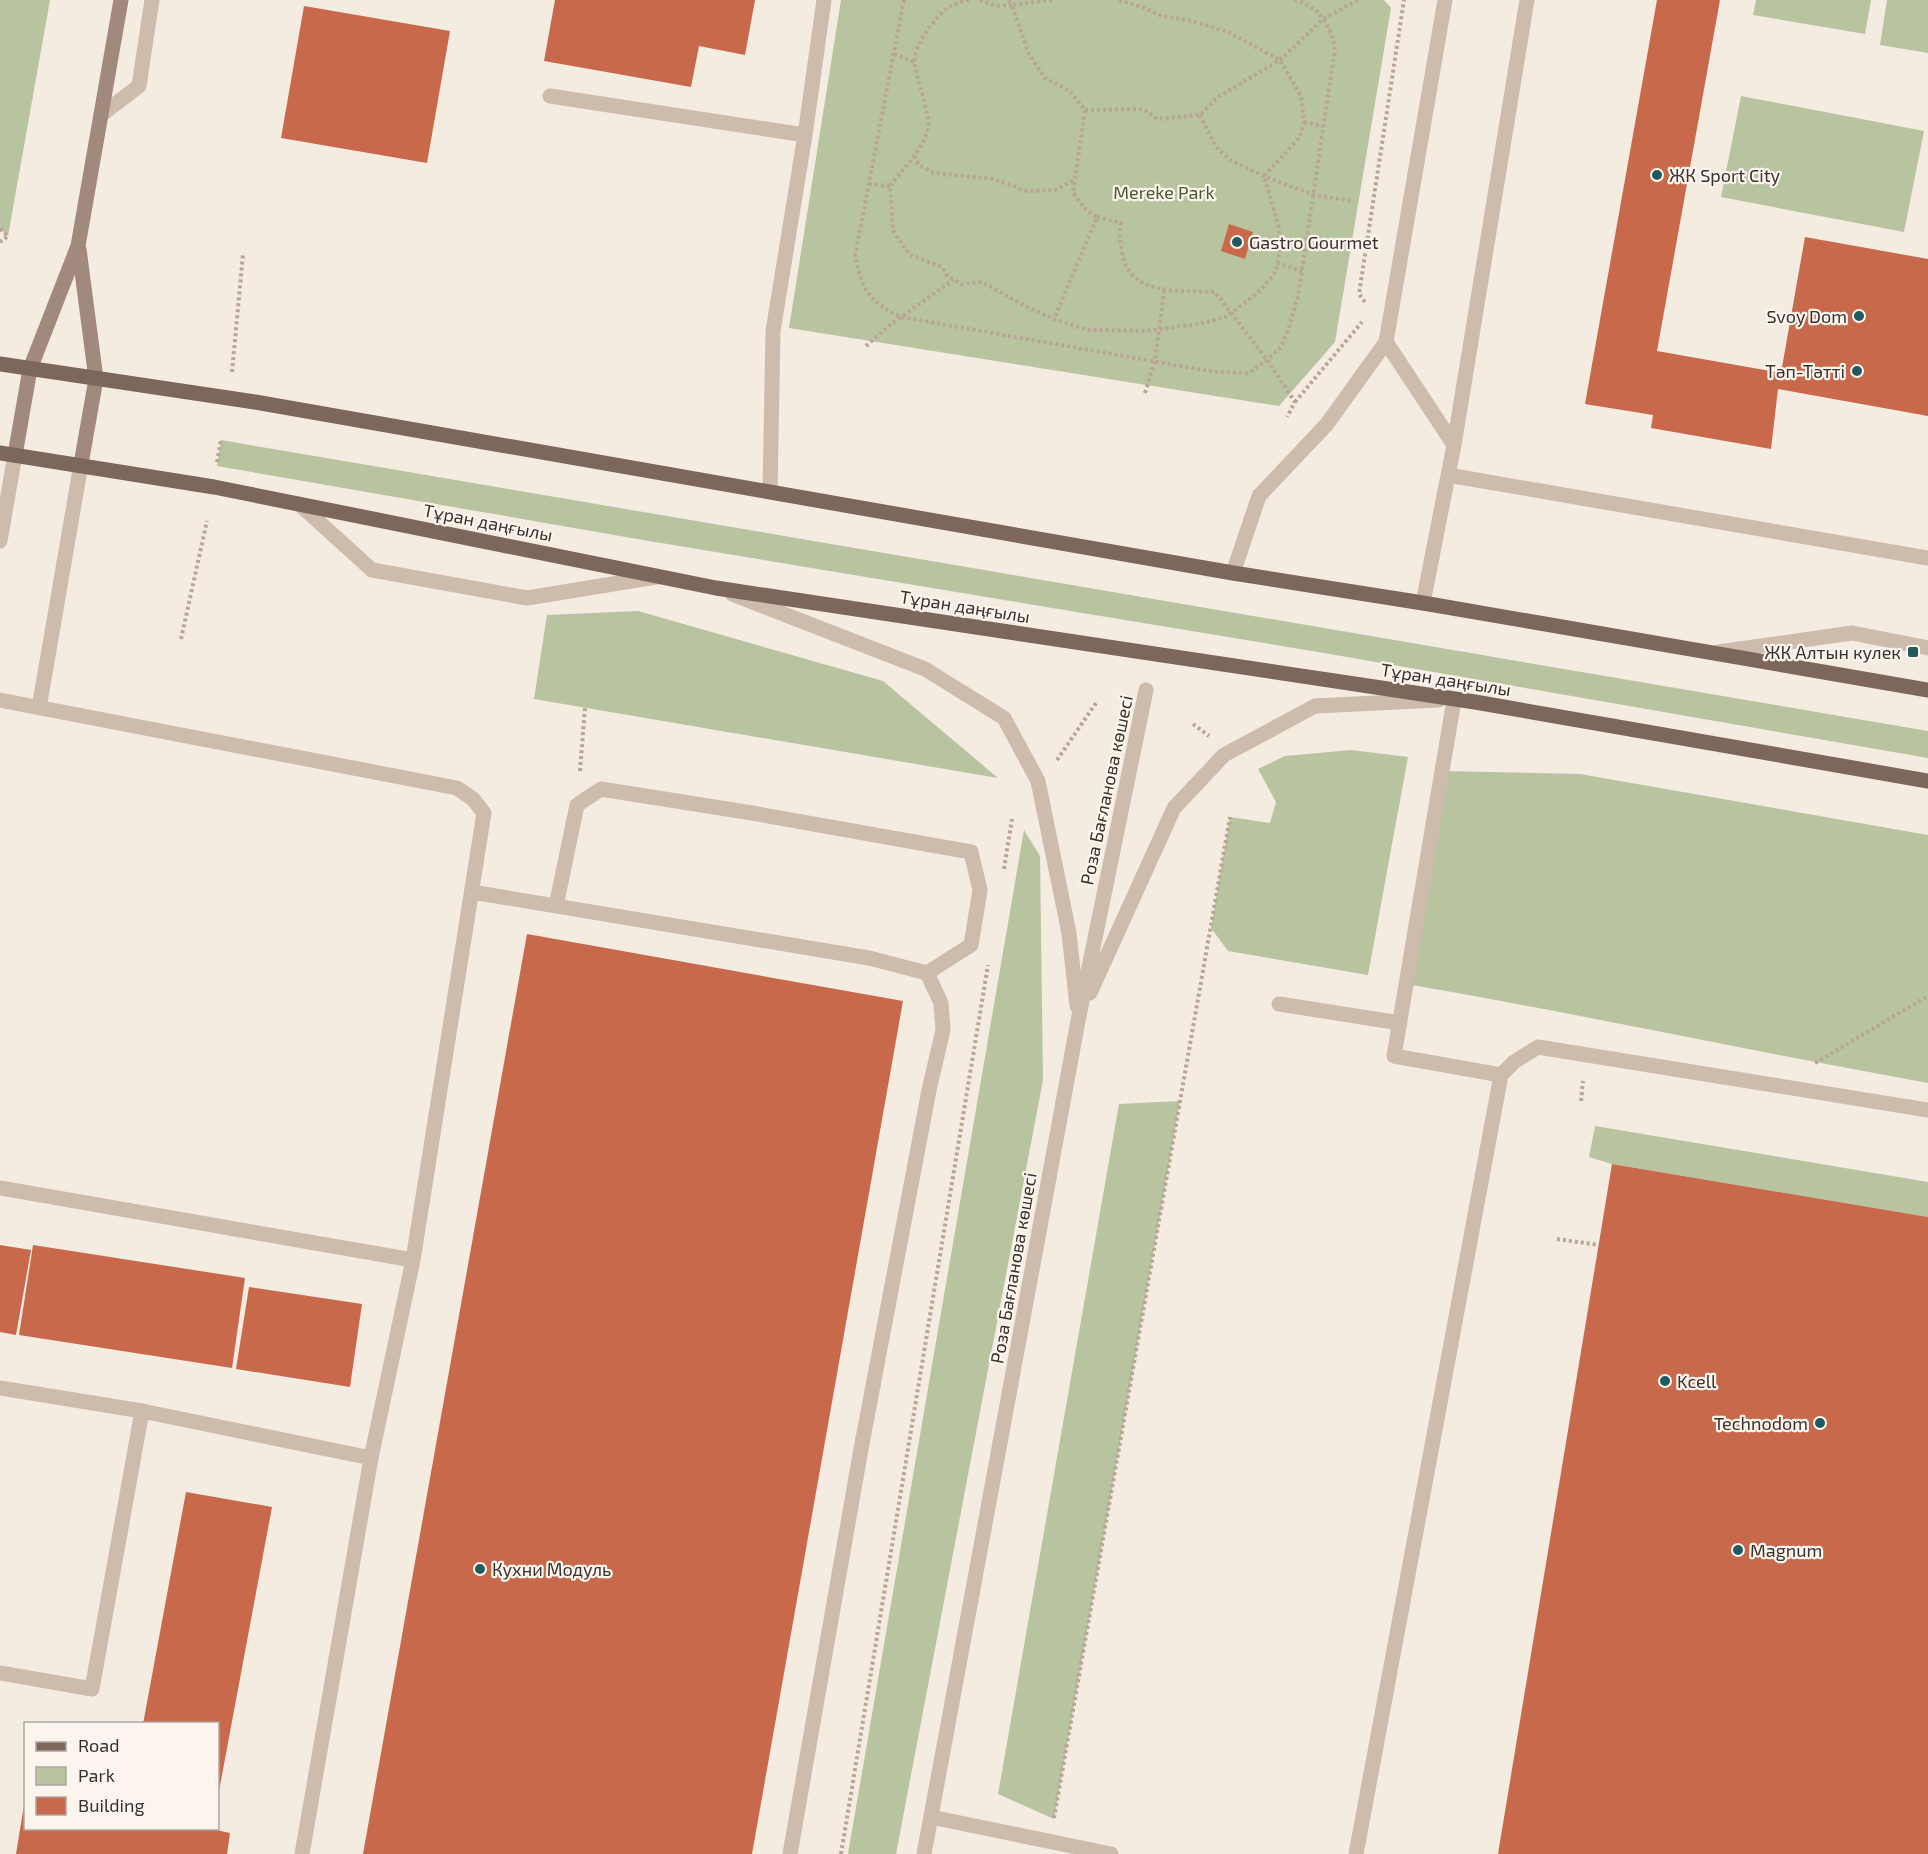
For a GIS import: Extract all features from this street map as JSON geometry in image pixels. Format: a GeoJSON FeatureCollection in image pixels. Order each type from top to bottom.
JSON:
{"type":"FeatureCollection","features":[{"type":"Feature","properties":{"kind":"main road"},"geometry":{"type":"LineString","coordinates":[[8,454],[30,369],[78,246],[121,0]]}},
{"type":"Feature","properties":{"kind":"main road"},"geometry":{"type":"LineString","coordinates":[[78,246],[96,379],[81,464]]}},
{"type":"Feature","properties":{"kind":"main road"},"geometry":{"type":"LineString","coordinates":[[0,364],[255,402],[1233,573],[1423,603],[1928,690]]}},
{"type":"Feature","properties":{"kind":"main road","name":"Тұран даңғылы"},"geometry":{"type":"LineString","coordinates":[[8,454],[213,487],[716,588],[1454,700],[1928,781]]}},
{"type":"Feature","properties":{"kind":"street"},"geometry":{"type":"LineString","coordinates":[[101,115],[139,86],[152,0]]}},
{"type":"Feature","properties":{"kind":"street"},"geometry":{"type":"LineString","coordinates":[[770,491],[773,331],[824,0]]}},
{"type":"Feature","properties":{"kind":"street"},"geometry":{"type":"LineString","coordinates":[[1233,573],[1259,495],[1327,424],[1386,342],[1446,0]]}},
{"type":"Feature","properties":{"kind":"street"},"geometry":{"type":"LineString","coordinates":[[1423,603],[1454,445],[1527,0]]}},
{"type":"Feature","properties":{"kind":"street"},"geometry":{"type":"LineString","coordinates":[[550,96],[805,135]]}},
{"type":"Feature","properties":{"kind":"street"},"geometry":{"type":"LineString","coordinates":[[1386,342],[1454,445]]}},
{"type":"Feature","properties":{"kind":"street"},"geometry":{"type":"LineString","coordinates":[[0,541],[8,454]]}},
{"type":"Feature","properties":{"kind":"street"},"geometry":{"type":"LineString","coordinates":[[39,708],[81,464]]}},
{"type":"Feature","properties":{"kind":"street"},"geometry":{"type":"LineString","coordinates":[[1448,475],[1928,558]]}},
{"type":"Feature","properties":{"kind":"street"},"geometry":{"type":"LineString","coordinates":[[299,504],[372,570],[528,598],[659,576]]}},
{"type":"Feature","properties":{"kind":"street"},"geometry":{"type":"LineString","coordinates":[[716,588],[925,669],[1004,718],[1038,781],[1069,933],[1078,1021]]}},
{"type":"Feature","properties":{"kind":"street"},"geometry":{"type":"LineString","coordinates":[[1711,653],[1852,633],[1928,648]]}},
{"type":"Feature","properties":{"kind":"street","name":"Роза Бағланова көшесі"},"geometry":{"type":"LineString","coordinates":[[924,1854],[1078,1021],[1146,690]]}},
{"type":"Feature","properties":{"kind":"street"},"geometry":{"type":"LineString","coordinates":[[0,700],[457,788],[473,799],[484,813],[413,1260],[371,1458],[302,1854]]}},
{"type":"Feature","properties":{"kind":"street"},"geometry":{"type":"LineString","coordinates":[[1078,1021],[1174,808],[1224,755],[1316,706],[1454,700],[1394,1056],[1501,1076]]}},
{"type":"Feature","properties":{"kind":"street"},"geometry":{"type":"LineString","coordinates":[[471,892],[868,958],[927,973],[971,945],[980,890],[971,852],[601,789],[577,805],[556,906]]}},
{"type":"Feature","properties":{"kind":"street"},"geometry":{"type":"LineString","coordinates":[[790,1854],[861,1449],[926,1102],[942,1030],[941,1003],[927,973]]}},
{"type":"Feature","properties":{"kind":"street"},"geometry":{"type":"LineString","coordinates":[[1279,1005],[1400,1023]]}},
{"type":"Feature","properties":{"kind":"street"},"geometry":{"type":"LineString","coordinates":[[1356,1854],[1501,1076],[1514,1062],[1538,1047],[1928,1110]]}},
{"type":"Feature","properties":{"kind":"street"},"geometry":{"type":"LineString","coordinates":[[0,1188],[413,1260]]}},
{"type":"Feature","properties":{"kind":"street"},"geometry":{"type":"LineString","coordinates":[[0,1388],[142,1411],[371,1458]]}},
{"type":"Feature","properties":{"kind":"street"},"geometry":{"type":"LineString","coordinates":[[0,1673],[92,1689],[142,1411]]}},
{"type":"Feature","properties":{"kind":"street"},"geometry":{"type":"LineString","coordinates":[[931,1817],[1111,1854]]}},
{"type":"Feature","properties":{"kind":"path"},"geometry":{"type":"LineString","coordinates":[[904,0],[855,255],[857,268],[869,297],[890,312],[902,317],[1215,372],[1249,373],[1281,347],[1298,296],[1335,50],[1332,35],[1318,12],[1294,0]]}},
{"type":"Feature","properties":{"kind":"path"},"geometry":{"type":"LineString","coordinates":[[969,0],[953,3],[940,14],[915,48],[914,62],[923,95],[928,130],[914,156],[890,186],[893,230],[910,255],[942,267],[948,277],[961,284],[982,282],[1053,319],[1087,330],[1146,331],[1199,324],[1226,317],[1232,313],[1261,290],[1276,271],[1280,250],[1279,228],[1264,176]]}},
{"type":"Feature","properties":{"kind":"path"},"geometry":{"type":"LineString","coordinates":[[980,0],[997,6],[1052,0]]}},
{"type":"Feature","properties":{"kind":"path"},"geometry":{"type":"LineString","coordinates":[[1009,0],[1028,52],[1045,78],[1070,91],[1085,110],[1073,193],[1086,210],[1097,218],[1121,223],[1119,232],[1122,256],[1130,275],[1148,285],[1164,290],[1215,292],[1267,360],[1295,402]]}},
{"type":"Feature","properties":{"kind":"path"},"geometry":{"type":"LineString","coordinates":[[1118,0],[1162,16],[1192,21],[1228,32],[1280,60],[1301,96],[1304,122],[1300,137],[1264,176]]}},
{"type":"Feature","properties":{"kind":"path"},"geometry":{"type":"LineString","coordinates":[[1085,110],[1143,109],[1157,119],[1200,115],[1218,97],[1280,60],[1323,19],[1358,0]]}},
{"type":"Feature","properties":{"kind":"path"},"geometry":{"type":"LineString","coordinates":[[1372,311],[1359,294],[1404,0]]}},
{"type":"Feature","properties":{"kind":"path"},"geometry":{"type":"LineString","coordinates":[[894,54],[914,62]]}},
{"type":"Feature","properties":{"kind":"path"},"geometry":{"type":"LineString","coordinates":[[1200,115],[1216,147],[1230,160],[1314,195],[1354,201]]}},
{"type":"Feature","properties":{"kind":"path"},"geometry":{"type":"LineString","coordinates":[[1304,122],[1324,126]]}},
{"type":"Feature","properties":{"kind":"path"},"geometry":{"type":"LineString","coordinates":[[914,156],[919,165],[934,173],[994,179],[1027,191],[1055,190],[1075,180]]}},
{"type":"Feature","properties":{"kind":"path"},"geometry":{"type":"LineString","coordinates":[[869,184],[890,186]]}},
{"type":"Feature","properties":{"kind":"path"},"geometry":{"type":"LineString","coordinates":[[1053,319],[1097,218]]}},
{"type":"Feature","properties":{"kind":"path"},"geometry":{"type":"LineString","coordinates":[[0,229],[8,236],[0,242]]}},
{"type":"Feature","properties":{"kind":"path"},"geometry":{"type":"LineString","coordinates":[[232,372],[243,254]]}},
{"type":"Feature","properties":{"kind":"path"},"geometry":{"type":"LineString","coordinates":[[1277,263],[1302,271]]}},
{"type":"Feature","properties":{"kind":"path"},"geometry":{"type":"LineString","coordinates":[[866,346],[953,280]]}},
{"type":"Feature","properties":{"kind":"path"},"geometry":{"type":"LineString","coordinates":[[1145,393],[1155,361],[1164,290]]}},
{"type":"Feature","properties":{"kind":"path"},"geometry":{"type":"LineString","coordinates":[[1287,417],[1295,402],[1364,320]]}},
{"type":"Feature","properties":{"kind":"path"},"geometry":{"type":"LineString","coordinates":[[217,466],[221,440]]}},
{"type":"Feature","properties":{"kind":"path"},"geometry":{"type":"LineString","coordinates":[[181,639],[207,521]]}},
{"type":"Feature","properties":{"kind":"path"},"geometry":{"type":"LineString","coordinates":[[1053,766],[1096,703]]}},
{"type":"Feature","properties":{"kind":"path"},"geometry":{"type":"LineString","coordinates":[[577,805],[585,708]]}},
{"type":"Feature","properties":{"kind":"path"},"geometry":{"type":"LineString","coordinates":[[1050,1841],[1230,817]]}},
{"type":"Feature","properties":{"kind":"path"},"geometry":{"type":"LineString","coordinates":[[1003,875],[1012,819]]}},
{"type":"Feature","properties":{"kind":"path"},"geometry":{"type":"LineString","coordinates":[[841,1854],[988,964]]}},
{"type":"Feature","properties":{"kind":"path"},"geometry":{"type":"LineString","coordinates":[[1777,1086],[1928,996]]}},
{"type":"Feature","properties":{"kind":"path"},"geometry":{"type":"LineString","coordinates":[[1557,1239],[1599,1245]]}},
{"type":"Feature","properties":{"kind":"green space"},"geometry":{"type":"Polygon","coordinates":[[[0,0],[50,0],[8,236],[0,229],[0,0]]]}},
{"type":"Feature","properties":{"kind":"green space","name":"Mereke Park"},"geometry":{"type":"Polygon","coordinates":[[[841,0],[1384,0],[1391,8],[1335,342],[1279,406],[789,328],[841,0]]]}},
{"type":"Feature","properties":{"kind":"green space"},"geometry":{"type":"Polygon","coordinates":[[[1756,0],[1871,0],[1865,34],[1753,15],[1756,0]]]}},
{"type":"Feature","properties":{"kind":"green space"},"geometry":{"type":"Polygon","coordinates":[[[1887,0],[1928,0],[1928,53],[1880,45],[1887,0]]]}},
{"type":"Feature","properties":{"kind":"green space"},"geometry":{"type":"Polygon","coordinates":[[[1741,96],[1924,131],[1904,232],[1721,197],[1741,96]]]}},
{"type":"Feature","properties":{"kind":"green space"},"geometry":{"type":"Polygon","coordinates":[[[221,440],[1928,731],[1928,758],[1324,653],[649,541],[217,466],[221,440]]]}},
{"type":"Feature","properties":{"kind":"green space"},"geometry":{"type":"Polygon","coordinates":[[[638,611],[883,681],[998,778],[534,699],[547,615],[638,611]]]}},
{"type":"Feature","properties":{"kind":"green space"},"geometry":{"type":"Polygon","coordinates":[[[1351,750],[1408,757],[1368,975],[1228,951],[1211,928],[1230,817],[1270,823],[1276,802],[1258,769],[1285,756],[1351,750]]]}},
{"type":"Feature","properties":{"kind":"green space"},"geometry":{"type":"Polygon","coordinates":[[[1442,771],[1580,774],[1928,835],[1928,1083],[1406,984],[1442,771]]]}},
{"type":"Feature","properties":{"kind":"green space"},"geometry":{"type":"Polygon","coordinates":[[[1024,830],[1040,856],[1043,1080],[896,1854],[848,1854],[1024,830]]]}},
{"type":"Feature","properties":{"kind":"green space"},"geometry":{"type":"Polygon","coordinates":[[[1180,1101],[1054,1819],[998,1794],[1119,1104],[1180,1101]]]}},
{"type":"Feature","properties":{"kind":"green space"},"geometry":{"type":"Polygon","coordinates":[[[1595,1126],[1928,1182],[1928,1217],[1612,1164],[1589,1157],[1595,1126]]]}},
{"type":"Feature","properties":{"kind":"building"},"geometry":{"type":"Polygon","coordinates":[[[555,0],[755,0],[745,55],[699,46],[691,87],[544,61],[555,0]]]}},
{"type":"Feature","properties":{"kind":"building","name":"ЖК Sport City"},"geometry":{"type":"Polygon","coordinates":[[[1657,0],[1720,0],[1657,351],[1781,373],[1805,237],[1928,259],[1928,416],[1778,389],[1771,449],[1651,428],[1653,415],[1585,404],[1657,0]]]}},
{"type":"Feature","properties":{"kind":"building"},"geometry":{"type":"Polygon","coordinates":[[[304,6],[450,31],[427,163],[281,138],[304,6]]]}},
{"type":"Feature","properties":{"kind":"building","name":"Gastro Gourmet"},"geometry":{"type":"Polygon","coordinates":[[[1229,224],[1253,232],[1245,259],[1221,251],[1229,224]]]}},
{"type":"Feature","properties":{"kind":"building"},"geometry":{"type":"Polygon","coordinates":[[[527,934],[903,1001],[752,1854],[363,1854],[527,934]]]}},
{"type":"Feature","properties":{"kind":"building","name":"Magnum"},"geometry":{"type":"Polygon","coordinates":[[[1612,1164],[1928,1217],[1928,1854],[1498,1854],[1612,1164]]]}},
{"type":"Feature","properties":{"kind":"building"},"geometry":{"type":"Polygon","coordinates":[[[0,1245],[31,1250],[16,1335],[0,1332],[0,1245]]]}},
{"type":"Feature","properties":{"kind":"building"},"geometry":{"type":"Polygon","coordinates":[[[33,1245],[245,1278],[232,1368],[19,1335],[33,1245]]]}},
{"type":"Feature","properties":{"kind":"building"},"geometry":{"type":"Polygon","coordinates":[[[249,1287],[362,1304],[350,1387],[236,1369],[249,1287]]]}},
{"type":"Feature","properties":{"kind":"building"},"geometry":{"type":"Polygon","coordinates":[[[186,1492],[272,1507],[219,1791],[219,1722],[143,1722],[186,1492]]]}},
{"type":"Feature","properties":{"kind":"building"},"geometry":{"type":"Polygon","coordinates":[[[24,1805],[24,1830],[216,1830],[230,1833],[227,1854],[16,1854],[24,1805]]]}},
{"type":"Feature","properties":{"kind":"place","name":"ЖК Sport City"},"geometry":{"type":"Point","coordinates":[1657,175]}},
{"type":"Feature","properties":{"kind":"place","name":"Gastro Gourmet"},"geometry":{"type":"Point","coordinates":[1237,242]}},
{"type":"Feature","properties":{"kind":"place","name":"Svoy Dom"},"geometry":{"type":"Point","coordinates":[1859,316]}},
{"type":"Feature","properties":{"kind":"place","name":"Тәп-Тәтті"},"geometry":{"type":"Point","coordinates":[1857,371]}},
{"type":"Feature","properties":{"kind":"place","name":"ЖК Алтын кулек"},"geometry":{"type":"Point","coordinates":[1913,652]}},
{"type":"Feature","properties":{"kind":"place","name":"Kcell"},"geometry":{"type":"Point","coordinates":[1665,1381]}},
{"type":"Feature","properties":{"kind":"place","name":"Technodom"},"geometry":{"type":"Point","coordinates":[1820,1423]}},
{"type":"Feature","properties":{"kind":"place","name":"Magnum"},"geometry":{"type":"Point","coordinates":[1738,1550]}},
{"type":"Feature","properties":{"kind":"place","name":"Кухни Модуль"},"geometry":{"type":"Point","coordinates":[480,1569]}}]}
